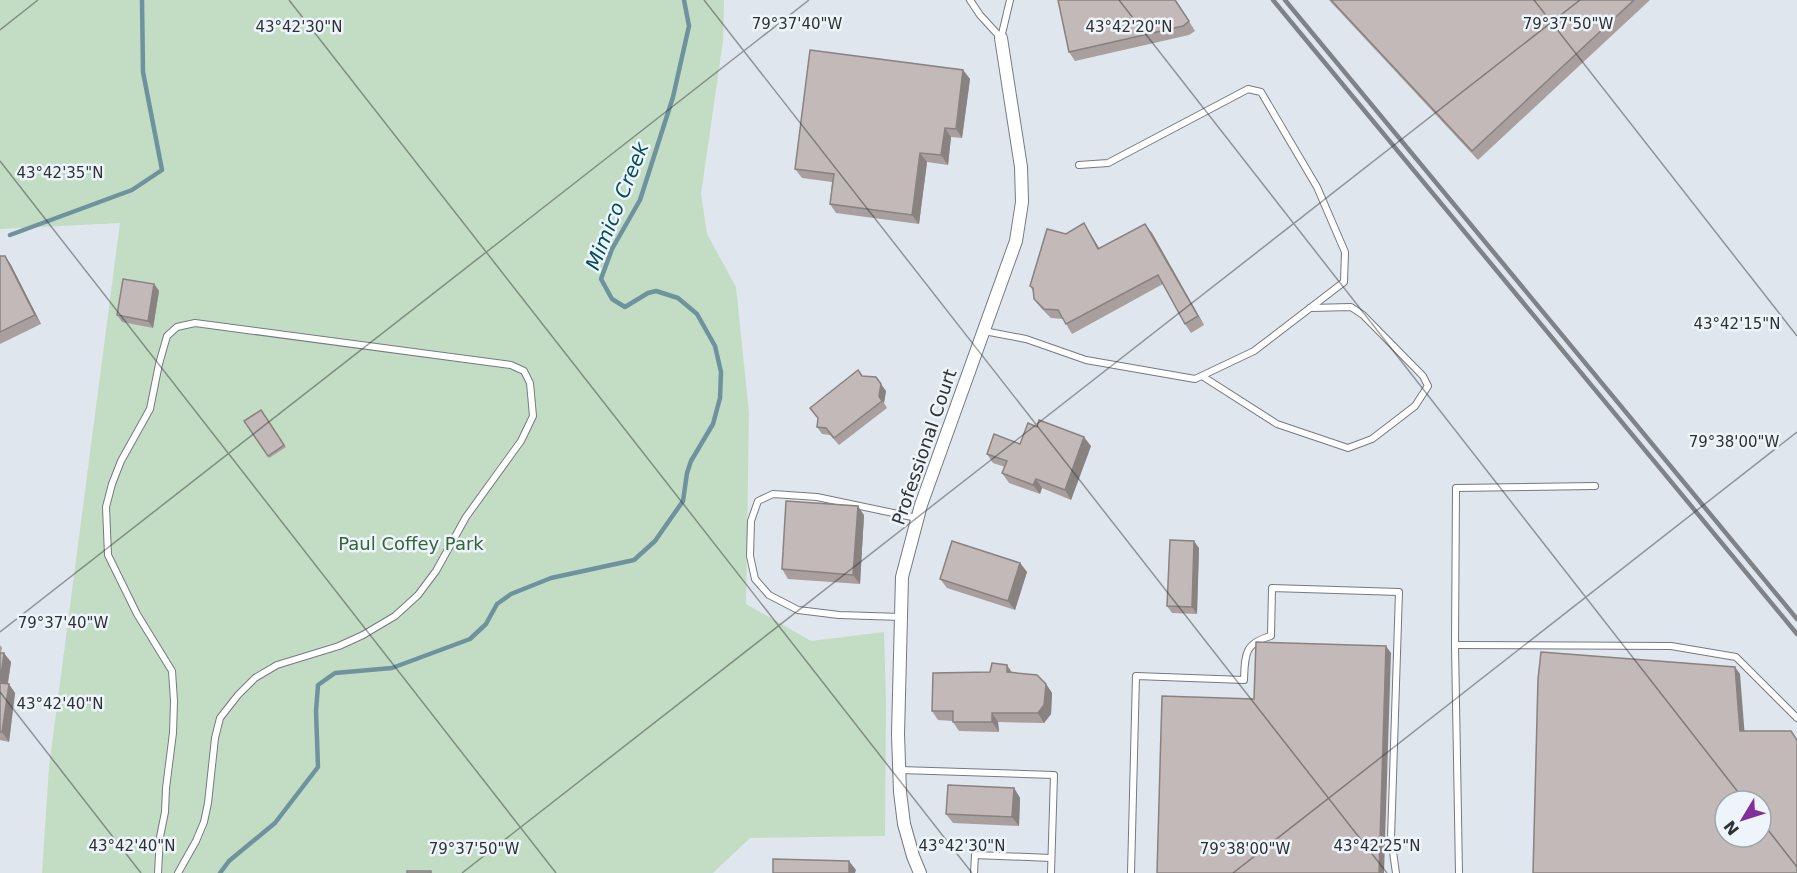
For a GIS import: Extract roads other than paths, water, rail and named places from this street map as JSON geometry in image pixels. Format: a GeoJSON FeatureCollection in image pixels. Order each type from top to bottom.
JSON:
{"type":"FeatureCollection","features":[{"type":"Feature","properties":{"kind":"street","name":"Professional Court"},"geometry":{"type":"LineString","coordinates":[[920,873],[904,824],[899,770],[902,577],[918,519],[1016,241],[1022,202],[1021,167],[1001,38]]}},
{"type":"Feature","properties":{"kind":"lane"},"geometry":{"type":"LineString","coordinates":[[969,0],[1001,38]]}},
{"type":"Feature","properties":{"kind":"lane"},"geometry":{"type":"LineString","coordinates":[[1001,38],[1010,0]]}},
{"type":"Feature","properties":{"kind":"lane"},"geometry":{"type":"LineString","coordinates":[[984,331],[1026,339],[1086,360],[1195,379],[1254,351],[1344,282],[1345,252],[1317,187],[1261,92],[1248,89],[1108,163],[1079,165]]}},
{"type":"Feature","properties":{"kind":"lane"},"geometry":{"type":"LineString","coordinates":[[1202,376],[1277,424],[1348,448],[1372,440],[1415,406],[1428,386],[1423,376],[1363,315],[1351,307],[1310,308]]}},
{"type":"Feature","properties":{"kind":"lane"},"geometry":{"type":"LineString","coordinates":[[158,873],[160,837],[165,812],[173,733],[172,671],[137,614],[108,555],[106,507],[121,461],[150,409],[167,336],[177,327],[195,323],[511,365],[524,371],[530,383],[533,416],[520,441],[466,517],[436,571],[418,595],[395,616],[363,635],[339,646],[278,664],[255,678],[220,718],[215,738],[204,822],[178,873]]}},
{"type":"Feature","properties":{"kind":"lane"},"geometry":{"type":"LineString","coordinates":[[1459,873],[1455,645],[1456,488],[1595,486]]}},
{"type":"Feature","properties":{"kind":"lane"},"geometry":{"type":"LineString","coordinates":[[901,617],[839,615],[798,610],[769,595],[755,579],[750,556],[751,521],[758,501],[773,494],[817,497],[918,519]]}},
{"type":"Feature","properties":{"kind":"lane"},"geometry":{"type":"LineString","coordinates":[[1131,873],[1136,676],[1244,680],[1246,654],[1249,647],[1271,636],[1272,588],[1399,592],[1391,838],[1396,873]]}},
{"type":"Feature","properties":{"kind":"lane"},"geometry":{"type":"LineString","coordinates":[[1455,645],[1671,646],[1736,657],[1797,718]]}},
{"type":"Feature","properties":{"kind":"lane"},"geometry":{"type":"LineString","coordinates":[[899,770],[1054,775],[1051,873]]}},
{"type":"Feature","properties":{"kind":"lane"},"geometry":{"type":"LineString","coordinates":[[974,873],[975,855],[1051,858]]}},
{"type":"Feature","properties":{"kind":"waterway"},"geometry":{"type":"LineString","coordinates":[[10,235],[132,190],[162,170],[143,72],[142,0]]}},
{"type":"Feature","properties":{"kind":"waterway","name":"Mimico Creek"},"geometry":{"type":"LineString","coordinates":[[220,873],[229,861],[275,823],[318,767],[316,711],[318,685],[335,673],[392,668],[470,639],[486,624],[497,604],[511,594],[551,578],[634,560],[655,541],[683,501],[691,461],[713,424],[720,398],[721,372],[715,346],[697,314],[678,298],[656,291],[648,293],[625,307],[612,299],[601,279],[612,249],[640,200],[673,97],[689,26],[684,0]]}},
{"type":"Feature","properties":{"kind":"railway"},"geometry":{"type":"LineString","coordinates":[[1273,0],[1797,634]]}},
{"type":"Feature","properties":{"kind":"railway"},"geometry":{"type":"LineString","coordinates":[[1285,0],[1797,619]]}},
{"type":"Feature","properties":{"kind":"park label","name":"Paul Coffey Park"},"geometry":{"type":"Point","coordinates":[411,543]}}]}
